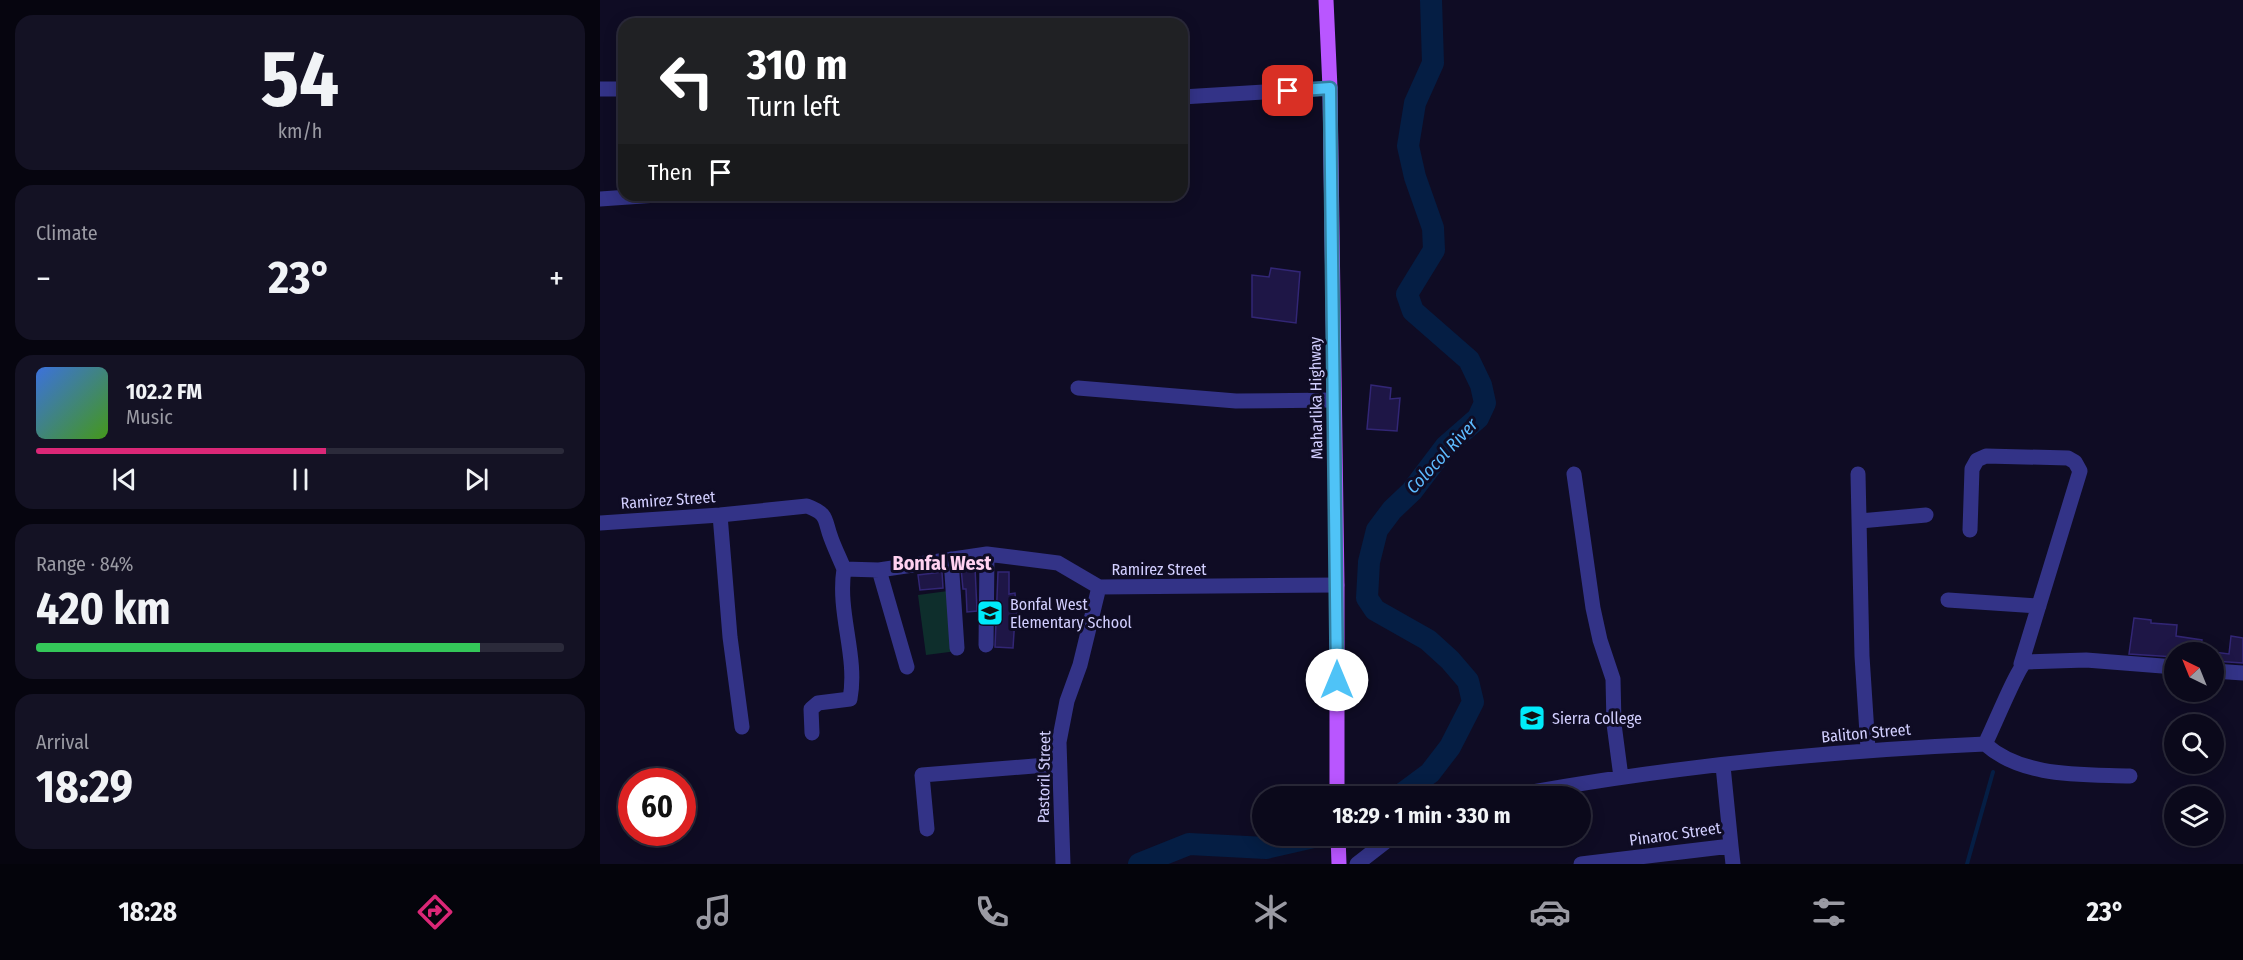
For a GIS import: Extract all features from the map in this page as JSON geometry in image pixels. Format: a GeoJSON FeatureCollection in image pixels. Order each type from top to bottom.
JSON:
{"type":"FeatureCollection","features":[{"type":"Feature","properties":{"kind":"main road","name":"Maharlika Highway"},"geometry":{"type":"LineString","coordinates":[[1326,0],[1330,88],[1337,585],[1337,786]]}},
{"type":"Feature","properties":{"kind":"main road"},"geometry":{"type":"LineString","coordinates":[[1338,846],[1339,864]]}},
{"type":"Feature","properties":{"kind":"street"},"geometry":{"type":"LineString","coordinates":[[1188,97],[1330,88]]}},
{"type":"Feature","properties":{"kind":"street"},"geometry":{"type":"LineString","coordinates":[[600,89],[618,89]]}},
{"type":"Feature","properties":{"kind":"street"},"geometry":{"type":"LineString","coordinates":[[600,198],[618,197]]}},
{"type":"Feature","properties":{"kind":"street"},"geometry":{"type":"LineString","coordinates":[[1078,388],[1216,397],[1236,401],[1334,400]]}},
{"type":"Feature","properties":{"kind":"street"},"geometry":{"type":"LineString","coordinates":[[1970,530],[1972,470],[1977,460],[1986,456],[2068,458],[2079,466],[2080,471],[2021,664],[1985,744],[2003,758],[2025,767],[2077,774],[2130,776]]}},
{"type":"Feature","properties":{"kind":"street"},"geometry":{"type":"LineString","coordinates":[[1574,474],[1593,608],[1600,640],[1613,679],[1614,724],[1621,777]]}},
{"type":"Feature","properties":{"kind":"street"},"geometry":{"type":"LineString","coordinates":[[1858,474],[1862,656],[1868,749]]}},
{"type":"Feature","properties":{"kind":"street","name":"Ramirez Street"},"geometry":{"type":"LineString","coordinates":[[600,523],[720,515],[807,506],[819,510],[827,520],[830,536],[844,569],[879,570],[987,554],[1058,563],[1099,587],[1337,585]]}},
{"type":"Feature","properties":{"kind":"street"},"geometry":{"type":"LineString","coordinates":[[720,515],[730,637],[742,727]]}},
{"type":"Feature","properties":{"kind":"street"},"geometry":{"type":"LineString","coordinates":[[1860,521],[1926,515]]}},
{"type":"Feature","properties":{"kind":"street"},"geometry":{"type":"LineString","coordinates":[[986,645],[987,554]]}},
{"type":"Feature","properties":{"kind":"street"},"geometry":{"type":"LineString","coordinates":[[951,559],[957,648]]}},
{"type":"Feature","properties":{"kind":"street"},"geometry":{"type":"LineString","coordinates":[[812,733],[811,710],[818,703],[850,699],[853,682],[841,600],[844,569]]}},
{"type":"Feature","properties":{"kind":"street"},"geometry":{"type":"LineString","coordinates":[[879,570],[907,667]]}},
{"type":"Feature","properties":{"kind":"street","name":"Pastoril Street"},"geometry":{"type":"LineString","coordinates":[[1063,864],[1059,742],[1067,701],[1080,665],[1099,587]]}},
{"type":"Feature","properties":{"kind":"street"},"geometry":{"type":"LineString","coordinates":[[1948,600],[2039,606]]}},
{"type":"Feature","properties":{"kind":"street"},"geometry":{"type":"LineString","coordinates":[[2021,664],[2036,660],[2086,660],[2164,667]]}},
{"type":"Feature","properties":{"kind":"street"},"geometry":{"type":"LineString","coordinates":[[2224,672],[2243,673]]}},
{"type":"Feature","properties":{"kind":"street","name":"Baliton Street"},"geometry":{"type":"LineString","coordinates":[[1568,786],[1621,777],[1868,749],[1985,744]]}},
{"type":"Feature","properties":{"kind":"street"},"geometry":{"type":"LineString","coordinates":[[927,829],[922,775],[1059,764]]}},
{"type":"Feature","properties":{"kind":"street","name":"Pinaroc Street"},"geometry":{"type":"LineString","coordinates":[[1581,864],[1731,846],[1723,766]]}},
{"type":"Feature","properties":{"kind":"street"},"geometry":{"type":"LineString","coordinates":[[1358,864],[1381,846]]}},
{"type":"Feature","properties":{"kind":"street"},"geometry":{"type":"LineString","coordinates":[[1731,846],[1733,864]]}},
{"type":"Feature","properties":{"kind":"green space"},"geometry":{"type":"Polygon","coordinates":[[[948,591],[957,651],[926,655],[918,595],[948,591]]]}},
{"type":"Feature","properties":{"kind":"building"},"geometry":{"type":"Polygon","coordinates":[[[1271,268],[1300,272],[1296,323],[1252,317],[1252,275],[1269,277],[1271,268]]]}},
{"type":"Feature","properties":{"kind":"building"},"geometry":{"type":"Polygon","coordinates":[[[1371,385],[1391,388],[1390,399],[1400,398],[1397,431],[1367,429],[1371,385]]]}},
{"type":"Feature","properties":{"kind":"building"},"geometry":{"type":"Polygon","coordinates":[[[975,567],[977,611],[967,612],[966,589],[963,589],[961,568],[975,567]]]}},
{"type":"Feature","properties":{"kind":"building"},"geometry":{"type":"Polygon","coordinates":[[[942,572],[943,588],[920,590],[918,575],[942,572]]]}},
{"type":"Feature","properties":{"kind":"building"},"geometry":{"type":"Polygon","coordinates":[[[998,572],[1009,572],[1009,594],[1015,593],[1017,617],[1015,617],[1013,648],[995,647],[998,572]]]}},
{"type":"Feature","properties":{"kind":"building"},"geometry":{"type":"Polygon","coordinates":[[[2134,618],[2151,620],[2151,623],[2177,625],[2176,636],[2202,640],[2202,642],[2164,642],[2164,656],[2129,654],[2134,618]]]}},
{"type":"Feature","properties":{"kind":"building"},"geometry":{"type":"Polygon","coordinates":[[[2231,636],[2243,638],[2243,663],[2224,662],[2224,653],[2229,654],[2231,636]]]}},
{"type":"Feature","properties":{"kind":"waterway","name":"Colocol River"},"geometry":{"type":"LineString","coordinates":[[1412,786],[1430,773],[1450,747],[1473,702],[1468,681],[1450,660],[1428,640],[1375,610],[1367,598],[1369,562],[1377,530],[1392,510],[1412,491],[1446,446],[1478,418],[1485,403],[1481,385],[1469,360],[1413,311],[1407,294],[1434,250],[1433,228],[1415,177],[1408,146],[1415,103],[1433,63],[1431,0]]}},
{"type":"Feature","properties":{"kind":"waterway"},"geometry":{"type":"LineString","coordinates":[[1967,864],[1993,772]]}},
{"type":"Feature","properties":{"kind":"waterway","name":"Colocol River"},"geometry":{"type":"LineString","coordinates":[[1139,864],[1189,844],[1266,848],[1275,846]]}},
{"type":"Feature","properties":{"kind":"place","name":"Bonfal West Elementary School"},"geometry":{"type":"Point","coordinates":[990,613]}},
{"type":"Feature","properties":{"kind":"place","name":"Sierra College"},"geometry":{"type":"Point","coordinates":[1532,718]}},
{"type":"Feature","properties":{"kind":"district","name":"Bonfal West"},"geometry":{"type":"Point","coordinates":[942,563]}},
{"type":"Feature","properties":{"kind":"route"},"geometry":{"type":"LineString","coordinates":[[1288,91],[1330,88],[1337,680]]}}]}
